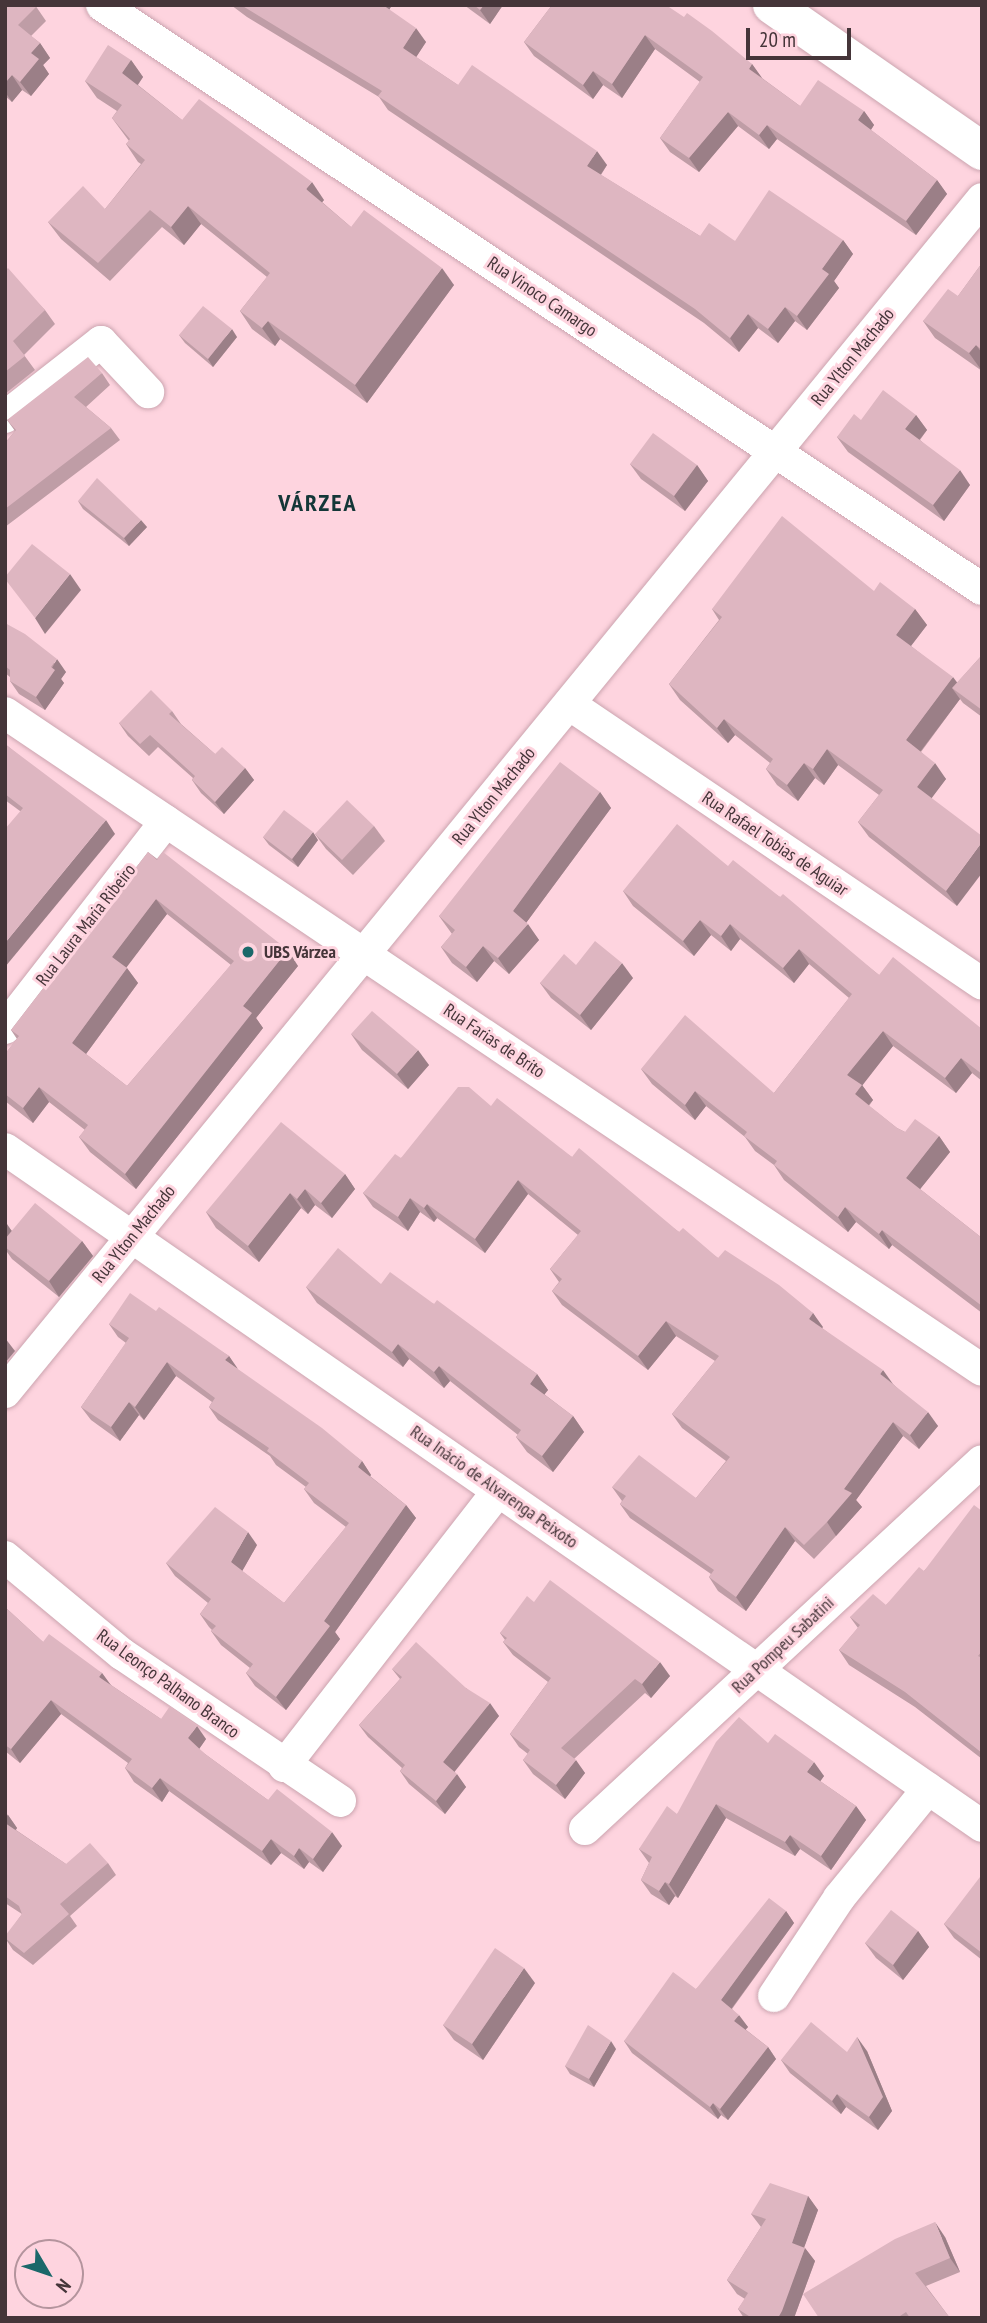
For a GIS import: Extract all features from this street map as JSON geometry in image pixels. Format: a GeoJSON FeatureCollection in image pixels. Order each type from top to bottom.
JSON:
{"type":"FeatureCollection","features":[{"type":"Feature","properties":{"kind":"street","name":"Rua Vinoco Camargo"},"geometry":{"type":"LineString","coordinates":[[102,5],[982,589]]}},
{"type":"Feature","properties":{"kind":"street"},"geometry":{"type":"LineString","coordinates":[[772,5],[982,151]]}},
{"type":"Feature","properties":{"kind":"street","name":"Rua Ylton Machado"},"geometry":{"type":"LineString","coordinates":[[5,1392],[982,200]]}},
{"type":"Feature","properties":{"kind":"street"},"geometry":{"type":"LineString","coordinates":[[5,416],[101,342],[148,392]]}},
{"type":"Feature","properties":{"kind":"street","name":"Rua Rafael Tobias de Aguiar"},"geometry":{"type":"LineString","coordinates":[[569,704],[982,984]]}},
{"type":"Feature","properties":{"kind":"street","name":"Rua Farias de Brito"},"geometry":{"type":"LineString","coordinates":[[5,713],[982,1370]]}},
{"type":"Feature","properties":{"kind":"street","name":"Rua Laura Maria Ribeiro"},"geometry":{"type":"LineString","coordinates":[[5,1028],[166,821]]}},
{"type":"Feature","properties":{"kind":"street","name":"Rua Inácio de Alvarenga Peixoto"},"geometry":{"type":"LineString","coordinates":[[5,1149],[982,1826]]}},
{"type":"Feature","properties":{"kind":"street","name":"Rua Pompeu Sabatini"},"geometry":{"type":"LineString","coordinates":[[585,1829],[982,1461]]}},
{"type":"Feature","properties":{"kind":"street"},"geometry":{"type":"LineString","coordinates":[[284,1766],[498,1491]]}},
{"type":"Feature","properties":{"kind":"street","name":"Rua Leonço Palhano Branco"},"geometry":{"type":"LineString","coordinates":[[5,1557],[122,1654],[284,1766],[340,1801]]}},
{"type":"Feature","properties":{"kind":"street"},"geometry":{"type":"LineString","coordinates":[[774,1996],[839,1898],[928,1789]]}},
{"type":"Feature","properties":{"kind":"building"},"geometry":{"type":"Polygon","coordinates":[[[5,5],[36,7],[18,25],[40,43],[31,53],[39,59],[20,82],[12,75],[5,83],[5,5]]]}},
{"type":"Feature","properties":{"kind":"building"},"geometry":{"type":"Polygon","coordinates":[[[241,5],[383,5],[416,28],[403,48],[458,85],[472,65],[597,151],[587,166],[700,236],[709,223],[735,241],[769,190],[843,240],[822,269],[829,274],[797,316],[785,307],[768,329],[748,314],[730,338],[695,309],[378,96],[382,91],[241,5]]]}},
{"type":"Feature","properties":{"kind":"building"},"geometry":{"type":"Polygon","coordinates":[[[552,5],[666,5],[684,17],[687,13],[752,64],[749,69],[800,106],[818,80],[864,111],[858,120],[937,180],[906,221],[767,125],[759,135],[728,112],[689,158],[660,138],[703,77],[645,35],[612,84],[593,71],[583,85],[524,42],[552,5]]]}},
{"type":"Feature","properties":{"kind":"building"},"geometry":{"type":"Polygon","coordinates":[[[108,45],[131,60],[122,73],[182,120],[199,99],[312,182],[306,189],[351,227],[364,210],[442,268],[355,385],[268,321],[262,328],[240,311],[270,273],[188,206],[171,227],[150,210],[98,263],[48,222],[83,186],[105,209],[145,160],[126,144],[130,139],[112,118],[122,105],[85,81],[108,45]]]}},
{"type":"Feature","properties":{"kind":"building"},"geometry":{"type":"Polygon","coordinates":[[[982,263],[982,350],[976,345],[969,353],[923,321],[948,289],[958,296],[982,263]]]}},
{"type":"Feature","properties":{"kind":"building"},"geometry":{"type":"Polygon","coordinates":[[[8,268],[45,310],[13,341],[25,356],[5,372],[5,271],[8,268]]]}},
{"type":"Feature","properties":{"kind":"building"},"geometry":{"type":"Polygon","coordinates":[[[203,306],[232,329],[208,359],[179,335],[203,306]]]}},
{"type":"Feature","properties":{"kind":"building"},"geometry":{"type":"Polygon","coordinates":[[[88,357],[102,373],[74,397],[111,428],[5,509],[5,443],[16,430],[7,420],[88,357]]]}},
{"type":"Feature","properties":{"kind":"building"},"geometry":{"type":"Polygon","coordinates":[[[883,390],[916,415],[905,429],[960,470],[933,505],[837,437],[854,414],[861,420],[883,390]]]}},
{"type":"Feature","properties":{"kind":"building"},"geometry":{"type":"Polygon","coordinates":[[[653,433],[697,465],[674,496],[630,464],[653,433]]]}},
{"type":"Feature","properties":{"kind":"building"},"geometry":{"type":"Polygon","coordinates":[[[97,478],[141,520],[124,538],[78,501],[97,478]]]}},
{"type":"Feature","properties":{"kind":"building"},"geometry":{"type":"Polygon","coordinates":[[[782,516],[874,591],[880,582],[915,609],[896,635],[953,677],[906,740],[935,763],[917,787],[982,836],[982,842],[946,891],[858,822],[883,790],[827,749],[813,769],[804,763],[787,785],[766,769],[773,759],[724,719],[717,728],[669,684],[722,617],[712,609],[782,516]]]}},
{"type":"Feature","properties":{"kind":"building"},"geometry":{"type":"Polygon","coordinates":[[[32,544],[70,574],[35,618],[5,579],[32,544]]]}},
{"type":"Feature","properties":{"kind":"building"},"geometry":{"type":"Polygon","coordinates":[[[5,623],[25,634],[57,659],[51,667],[55,670],[36,697],[10,681],[10,670],[5,666],[5,623]]]}},
{"type":"Feature","properties":{"kind":"building"},"geometry":{"type":"Polygon","coordinates":[[[982,655],[982,710],[952,688],[982,655]]]}},
{"type":"Feature","properties":{"kind":"building"},"geometry":{"type":"Polygon","coordinates":[[[151,690],[172,711],[169,714],[215,754],[222,747],[245,768],[215,802],[192,780],[195,776],[150,735],[140,744],[119,723],[151,690]]]}},
{"type":"Feature","properties":{"kind":"building"},"geometry":{"type":"Polygon","coordinates":[[[5,744],[106,820],[5,943],[5,829],[23,808],[5,794],[5,744]]]}},
{"type":"Feature","properties":{"kind":"building"},"geometry":{"type":"Polygon","coordinates":[[[560,762],[600,792],[513,911],[528,924],[498,958],[483,946],[466,967],[441,947],[455,930],[439,916],[560,762]]]}},
{"type":"Feature","properties":{"kind":"building"},"geometry":{"type":"Polygon","coordinates":[[[347,800],[374,826],[342,860],[315,834],[347,800]]]}},
{"type":"Feature","properties":{"kind":"building"},"geometry":{"type":"Polygon","coordinates":[[[284,810],[313,832],[292,859],[263,837],[284,810]]]}},
{"type":"Feature","properties":{"kind":"building"},"geometry":{"type":"Polygon","coordinates":[[[677,824],[728,866],[733,860],[780,897],[783,894],[879,975],[893,957],[982,1029],[982,1074],[961,1058],[945,1078],[883,1031],[847,1075],[862,1085],[855,1094],[897,1128],[905,1132],[915,1119],[939,1136],[906,1178],[982,1238],[982,1306],[882,1230],[879,1234],[845,1207],[838,1217],[774,1165],[777,1161],[744,1136],[747,1132],[695,1091],[685,1105],[641,1069],[685,1015],[774,1093],[852,994],[799,949],[783,968],[730,924],[721,936],[700,920],[683,941],[623,891],[677,824]]]}},
{"type":"Feature","properties":{"kind":"building"},"geometry":{"type":"Polygon","coordinates":[[[148,852],[157,860],[163,852],[288,950],[243,1006],[252,1013],[125,1174],[79,1137],[88,1125],[39,1087],[23,1108],[5,1094],[5,1054],[19,1036],[11,1030],[148,852]],[[156,899],[112,957],[127,968],[72,1043],[127,1086],[234,961],[156,899]]]}},
{"type":"Feature","properties":{"kind":"building"},"geometry":{"type":"Polygon","coordinates":[[[595,941],[622,963],[580,1015],[540,983],[564,954],[576,965],[595,941]]]}},
{"type":"Feature","properties":{"kind":"building"},"geometry":{"type":"Polygon","coordinates":[[[372,1011],[418,1050],[397,1074],[351,1034],[372,1011]]]}},
{"type":"Feature","properties":{"kind":"building"},"geometry":{"type":"Polygon","coordinates":[[[458,1087],[469,1087],[491,1106],[497,1098],[572,1157],[579,1148],[679,1232],[683,1228],[718,1258],[725,1250],[779,1285],[813,1313],[809,1319],[883,1370],[880,1374],[928,1412],[910,1435],[893,1422],[844,1489],[852,1493],[827,1522],[804,1545],[785,1527],[736,1597],[709,1577],[714,1570],[620,1504],[626,1496],[612,1487],[639,1455],[696,1498],[730,1457],[672,1414],[719,1356],[666,1321],[638,1356],[552,1291],[562,1279],[550,1269],[581,1231],[518,1180],[475,1239],[427,1204],[424,1208],[410,1198],[398,1217],[363,1193],[395,1154],[401,1158],[458,1087]]]}},
{"type":"Feature","properties":{"kind":"building"},"geometry":{"type":"Polygon","coordinates":[[[281,1122],[345,1174],[321,1203],[305,1189],[297,1199],[290,1193],[248,1246],[206,1212],[281,1122]]]}},
{"type":"Feature","properties":{"kind":"building"},"geometry":{"type":"Polygon","coordinates":[[[35,1203],[82,1241],[49,1281],[5,1247],[5,1239],[35,1203]]]}},
{"type":"Feature","properties":{"kind":"building"},"geometry":{"type":"Polygon","coordinates":[[[338,1248],[381,1284],[390,1272],[434,1304],[437,1300],[537,1374],[530,1384],[573,1416],[542,1456],[516,1437],[521,1430],[439,1366],[434,1372],[398,1344],[392,1352],[306,1287],[338,1248]]]}},
{"type":"Feature","properties":{"kind":"building"},"geometry":{"type":"Polygon","coordinates":[[[130,1293],[156,1311],[159,1307],[229,1356],[225,1360],[322,1428],[362,1461],[358,1467],[406,1505],[324,1621],[330,1626],[276,1697],[246,1673],[253,1664],[211,1631],[216,1626],[200,1614],[211,1599],[166,1563],[215,1507],[248,1532],[231,1562],[284,1603],[349,1523],[304,1489],[309,1483],[267,1451],[269,1448],[209,1407],[215,1398],[167,1362],[135,1407],[129,1402],[111,1427],[81,1407],[129,1338],[109,1324],[130,1293]]]}},
{"type":"Feature","properties":{"kind":"building"},"geometry":{"type":"Polygon","coordinates":[[[974,1505],[982,1511],[982,1651],[978,1656],[982,1658],[982,1753],[905,1692],[839,1650],[860,1625],[850,1617],[873,1594],[886,1605],[919,1567],[924,1571],[974,1505]]]}},
{"type":"Feature","properties":{"kind":"building"},"geometry":{"type":"Polygon","coordinates":[[[550,1580],[660,1662],[642,1684],[635,1679],[561,1748],[576,1760],[556,1785],[523,1760],[530,1750],[510,1734],[551,1678],[503,1642],[507,1638],[500,1633],[527,1596],[534,1602],[550,1580]]]}},
{"type":"Feature","properties":{"kind":"building"},"geometry":{"type":"Polygon","coordinates":[[[5,1607],[43,1642],[49,1634],[102,1673],[99,1677],[161,1719],[170,1706],[197,1726],[188,1738],[205,1754],[268,1800],[277,1789],[332,1832],[313,1859],[299,1848],[294,1856],[271,1839],[262,1851],[160,1778],[152,1788],[125,1768],[132,1759],[51,1700],[11,1749],[5,1745],[5,1607]]]}},
{"type":"Feature","properties":{"kind":"building"},"geometry":{"type":"Polygon","coordinates":[[[416,1642],[466,1688],[490,1703],[443,1762],[457,1774],[436,1801],[400,1771],[405,1765],[359,1725],[402,1677],[392,1669],[416,1642]]]}},
{"type":"Feature","properties":{"kind":"building"},"geometry":{"type":"Polygon","coordinates":[[[739,1717],[768,1743],[775,1734],[814,1762],[807,1772],[856,1806],[821,1856],[790,1835],[785,1842],[716,1804],[669,1884],[665,1882],[659,1891],[641,1880],[652,1857],[639,1849],[667,1806],[677,1814],[716,1742],[739,1717]]]}},
{"type":"Feature","properties":{"kind":"building"},"geometry":{"type":"Polygon","coordinates":[[[5,1823],[66,1864],[90,1843],[108,1863],[60,1904],[69,1914],[24,1953],[5,1938],[22,1914],[19,1906],[5,1896],[5,1823]]]}},
{"type":"Feature","properties":{"kind":"building"},"geometry":{"type":"Polygon","coordinates":[[[980,1877],[982,1879],[982,1953],[944,1924],[980,1877]]]}},
{"type":"Feature","properties":{"kind":"building"},"geometry":{"type":"Polygon","coordinates":[[[769,1898],[786,1911],[721,2000],[739,2015],[734,2021],[768,2047],[720,2109],[713,2103],[710,2107],[624,2041],[673,1972],[696,1989],[769,1898]]]}},
{"type":"Feature","properties":{"kind":"building"},"geometry":{"type":"Polygon","coordinates":[[[891,1910],[918,1931],[893,1965],[865,1943],[891,1910]]]}},
{"type":"Feature","properties":{"kind":"building"},"geometry":{"type":"Polygon","coordinates":[[[495,1948],[524,1968],[472,2044],[443,2025],[495,1948]]]}},
{"type":"Feature","properties":{"kind":"building"},"geometry":{"type":"Polygon","coordinates":[[[811,2022],[847,2052],[857,2037],[883,2097],[869,2117],[837,2094],[832,2101],[781,2060],[811,2022]]]}},
{"type":"Feature","properties":{"kind":"building"},"geometry":{"type":"Polygon","coordinates":[[[588,2025],[611,2041],[589,2079],[565,2066],[588,2025]]]}},
{"type":"Feature","properties":{"kind":"building"},"geometry":{"type":"Polygon","coordinates":[[[770,2183],[808,2196],[792,2243],[805,2248],[778,2318],[752,2318],[738,2309],[748,2293],[727,2280],[766,2219],[751,2214],[770,2183]]]}},
{"type":"Feature","properties":{"kind":"building"},"geometry":{"type":"Polygon","coordinates":[[[935,2222],[950,2258],[915,2273],[950,2318],[910,2318],[906,2312],[897,2318],[819,2318],[803,2294],[895,2239],[935,2222]]]}},
{"type":"Feature","properties":{"kind":"place","name":"UBS Várzea"},"geometry":{"type":"Point","coordinates":[248,952]}},
{"type":"Feature","properties":{"kind":"district","name":"VÁRZEA"},"geometry":{"type":"Point","coordinates":[318,503]}}]}
